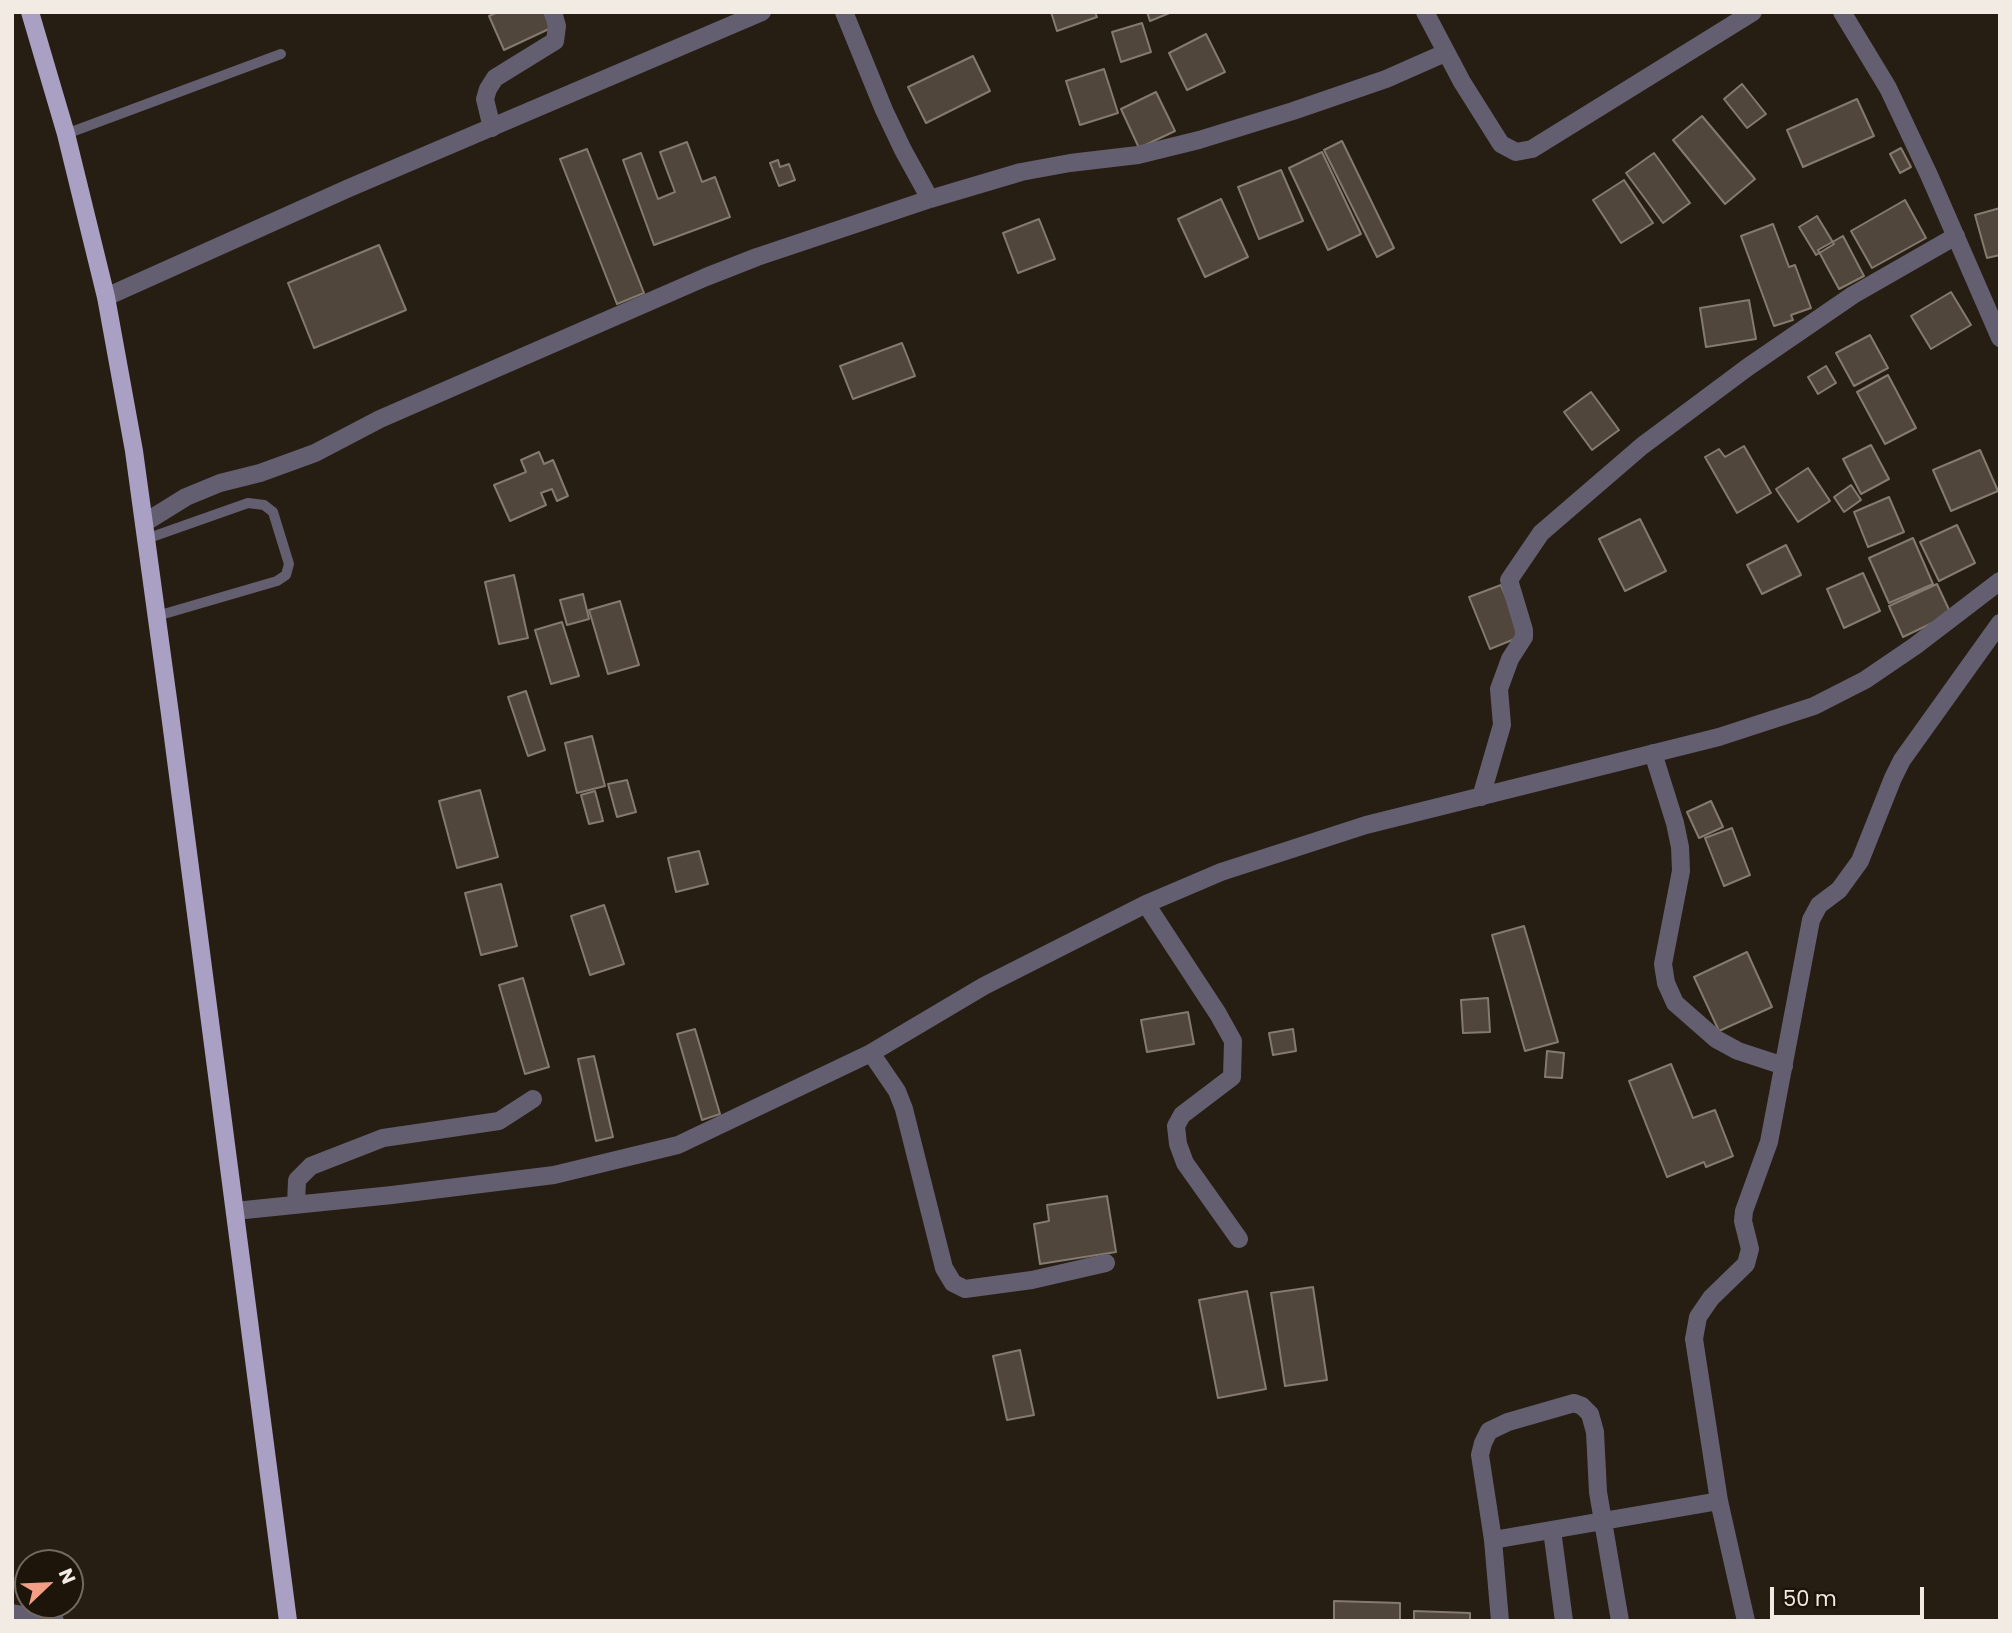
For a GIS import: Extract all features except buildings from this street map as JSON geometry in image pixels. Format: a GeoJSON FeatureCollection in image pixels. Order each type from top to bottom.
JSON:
{"type":"FeatureCollection","features":[{"type":"Feature","properties":{"kind":"main road"},"geometry":{"type":"LineString","coordinates":[[30,12],[66,134],[106,297],[134,451],[288,1621]]}},
{"type":"Feature","properties":{"kind":"street"},"geometry":{"type":"LineString","coordinates":[[492,128],[485,99],[488,89],[495,78],[555,41],[557,26],[553,12]]}},
{"type":"Feature","properties":{"kind":"street"},"geometry":{"type":"LineString","coordinates":[[106,297],[349,188],[762,12]]}},
{"type":"Feature","properties":{"kind":"street"},"geometry":{"type":"LineString","coordinates":[[844,12],[884,110],[930,199]]}},
{"type":"Feature","properties":{"kind":"street"},"geometry":{"type":"LineString","coordinates":[[1426,12],[1445,53],[1501,144],[1517,152],[1532,149],[1753,12]]}},
{"type":"Feature","properties":{"kind":"street"},"geometry":{"type":"LineString","coordinates":[[1842,12],[1888,88],[2000,338]]}},
{"type":"Feature","properties":{"kind":"street"},"geometry":{"type":"LineString","coordinates":[[145,531],[186,497],[208,487],[315,453],[380,419],[706,277],[930,199],[1021,172],[1138,155],[1199,140],[1386,79],[1445,53]]}},
{"type":"Feature","properties":{"kind":"street"},"geometry":{"type":"LineString","coordinates":[[1481,797],[1502,725],[1499,689],[1510,659],[1524,637],[1509,580],[1541,533],[1642,446],[1748,367],[1853,295],[1956,236]]}},
{"type":"Feature","properties":{"kind":"street"},"geometry":{"type":"LineString","coordinates":[[235,1211],[554,1175],[678,1145],[871,1053],[984,986],[1146,904],[1221,872],[1366,825],[1719,737],[1814,706],[1875,673],[1998,587]]}},
{"type":"Feature","properties":{"kind":"street"},"geometry":{"type":"LineString","coordinates":[[1746,1621],[1719,1501],[1694,1339],[1698,1317],[1711,1298],[1746,1264],[1750,1248],[1743,1221],[1744,1211],[1769,1142],[1811,920],[1819,905],[1839,890],[1860,862],[1902,760],[2000,623]]}},
{"type":"Feature","properties":{"kind":"street"},"geometry":{"type":"LineString","coordinates":[[1653,754],[1680,846],[1681,871],[1663,964],[1666,983],[1675,1003],[1716,1039],[1738,1051],[1784,1066]]}},
{"type":"Feature","properties":{"kind":"street"},"geometry":{"type":"LineString","coordinates":[[1146,904],[1233,1041],[1231,1077],[1182,1115],[1175,1126],[1185,1163],[1239,1239]]}},
{"type":"Feature","properties":{"kind":"street"},"geometry":{"type":"LineString","coordinates":[[871,1053],[897,1091],[904,1109],[944,1268],[953,1283],[965,1289],[1032,1280],[1106,1263]]}},
{"type":"Feature","properties":{"kind":"street"},"geometry":{"type":"LineString","coordinates":[[296,1205],[297,1180],[311,1166],[383,1138],[499,1121],[533,1099]]}},
{"type":"Feature","properties":{"kind":"street"},"geometry":{"type":"LineString","coordinates":[[1500,1621],[1493,1540],[1480,1455],[1489,1431],[1508,1422],[1574,1403],[1590,1414],[1595,1432],[1598,1492],[1620,1621]]}},
{"type":"Feature","properties":{"kind":"street"},"geometry":{"type":"LineString","coordinates":[[1493,1540],[1719,1501]]}},
{"type":"Feature","properties":{"kind":"street"},"geometry":{"type":"LineString","coordinates":[[1552,1530],[1564,1621]]}},
{"type":"Feature","properties":{"kind":"street"},"geometry":{"type":"LineString","coordinates":[[12,1613],[55,1621]]}},
{"type":"Feature","properties":{"kind":"lane"},"geometry":{"type":"LineString","coordinates":[[66,134],[281,54]]}},
{"type":"Feature","properties":{"kind":"lane"},"geometry":{"type":"LineString","coordinates":[[145,531],[248,503],[264,505],[273,512],[289,564],[286,575],[276,581],[157,616]]}}]}
